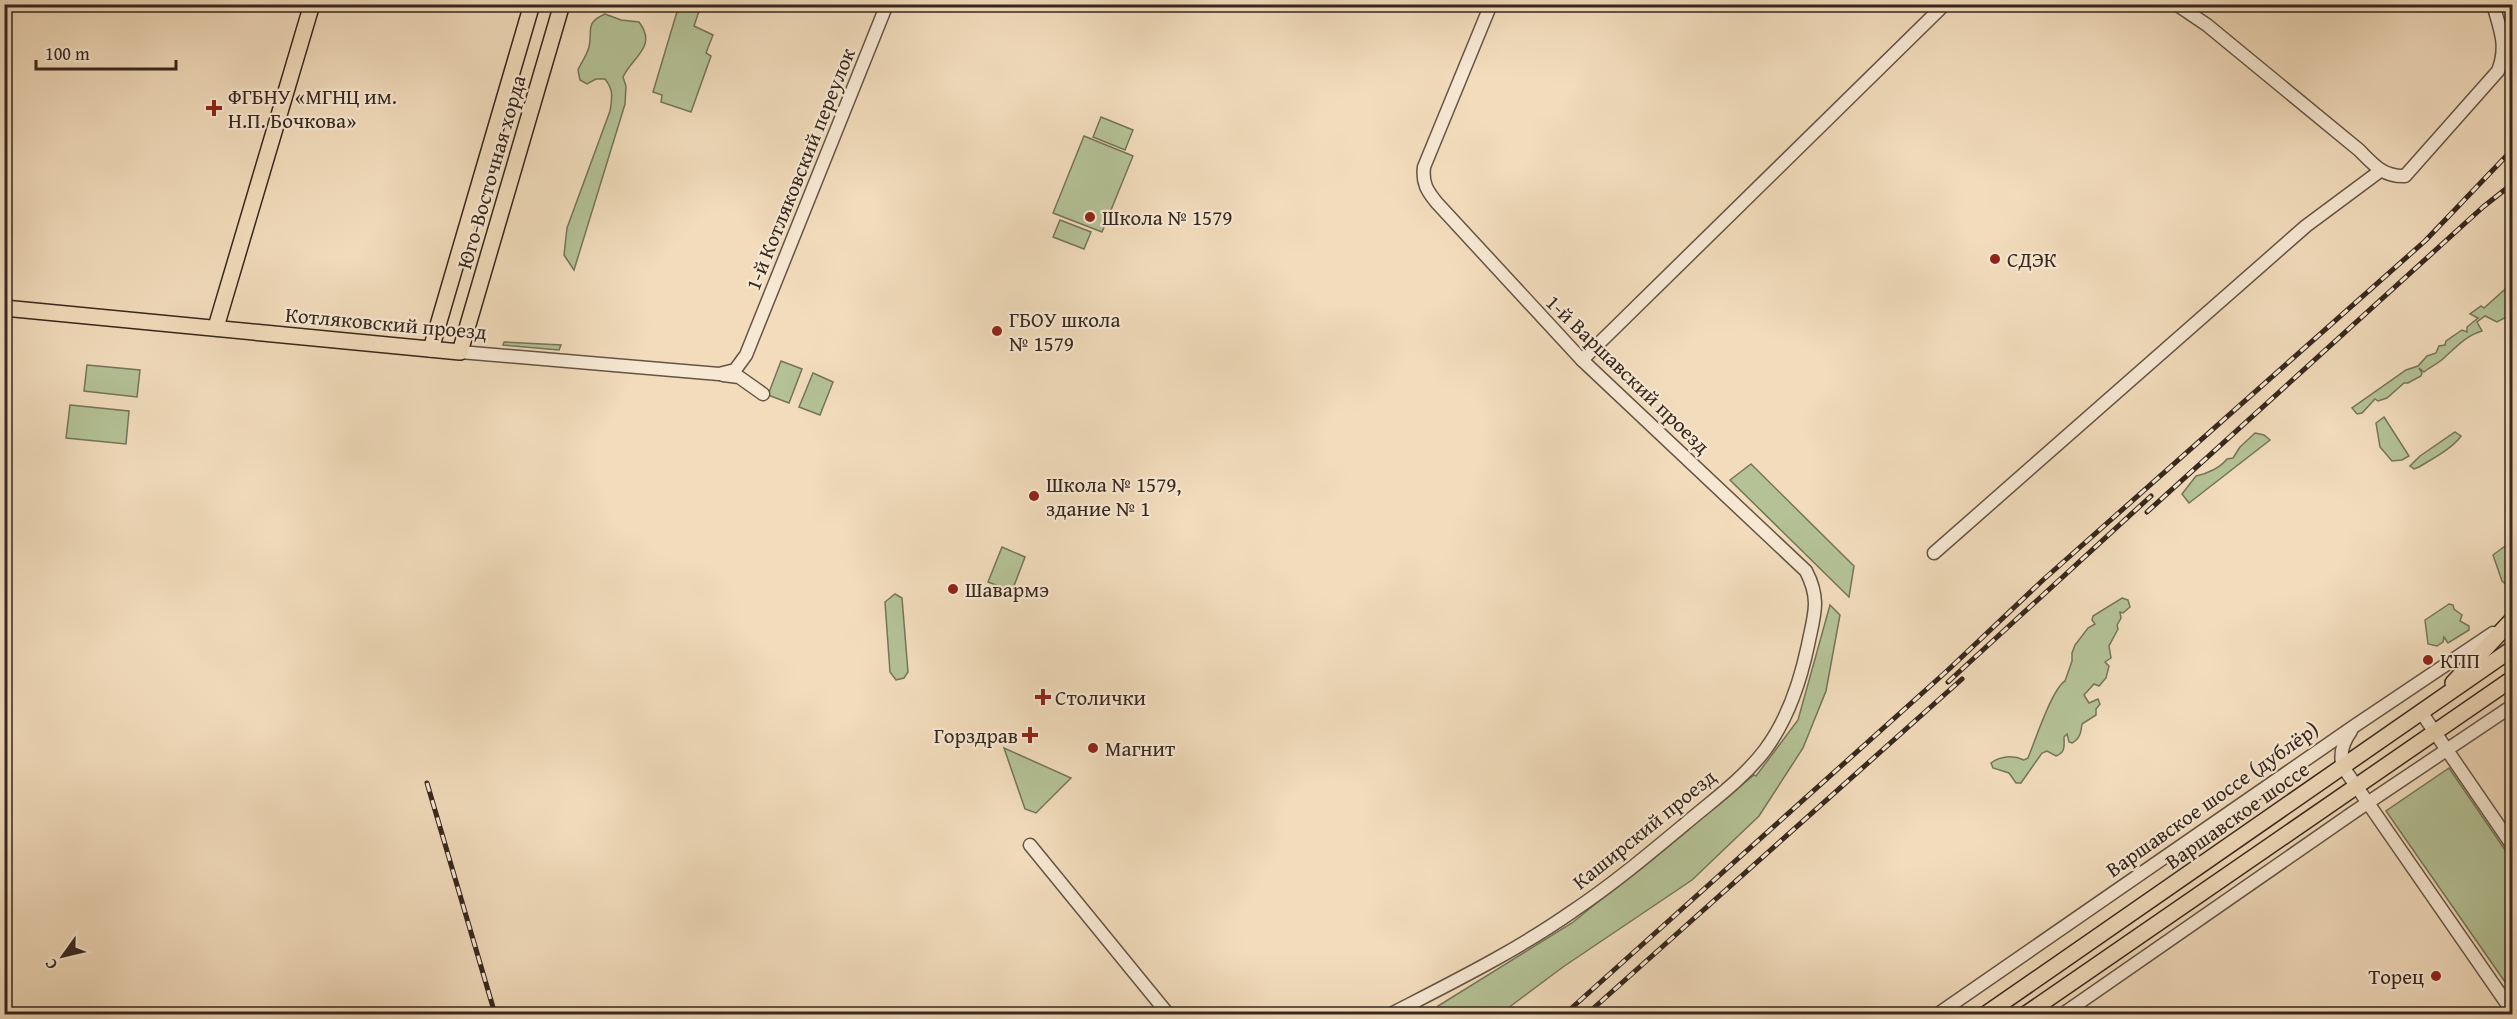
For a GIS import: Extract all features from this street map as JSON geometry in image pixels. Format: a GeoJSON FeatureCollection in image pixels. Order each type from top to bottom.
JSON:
{"type":"FeatureCollection","features":[{"type":"Feature","properties":{"kind":"main road"},"geometry":{"type":"LineString","coordinates":[[216,327],[312,4]]}},
{"type":"Feature","properties":{"kind":"main road","name":"Юго-Восточная хорда"},"geometry":{"type":"LineString","coordinates":[[431,349],[532,4]]}},
{"type":"Feature","properties":{"kind":"main road","name":"Юго-Восточная хорда"},"geometry":{"type":"LineString","coordinates":[[460,352],[562,4]]}},
{"type":"Feature","properties":{"kind":"main road","name":"Котляковский проезд"},"geometry":{"type":"LineString","coordinates":[[4,308],[460,352]]}},
{"type":"Feature","properties":{"kind":"main road"},"geometry":{"type":"LineString","coordinates":[[2427,708],[2510,622]]}},
{"type":"Feature","properties":{"kind":"main road","name":"Варшавское шоссе"},"geometry":{"type":"LineString","coordinates":[[1986,1014],[2512,649]]}},
{"type":"Feature","properties":{"kind":"main road","name":"Варшавское шоссе"},"geometry":{"type":"LineString","coordinates":[[2026,1014],[2512,679]]}},
{"type":"Feature","properties":{"kind":"main road"},"geometry":{"type":"LineString","coordinates":[[2484,699],[2512,686]]}},
{"type":"Feature","properties":{"kind":"street","name":"1-й Котляковский переулок"},"geometry":{"type":"LineString","coordinates":[[743,363],[887,4]]}},
{"type":"Feature","properties":{"kind":"street","name":"1-й Варшавский проезд"},"geometry":{"type":"LineString","coordinates":[[1491,4],[1424,167],[1423,180],[1437,203],[1582,360],[1806,571],[1815,588]]}},
{"type":"Feature","properties":{"kind":"street"},"geometry":{"type":"LineString","coordinates":[[1582,360],[1945,4]]}},
{"type":"Feature","properties":{"kind":"street"},"geometry":{"type":"LineString","coordinates":[[2176,4],[2207,25],[2359,150],[2380,171],[2392,177],[2404,176],[2498,71],[2503,56],[2504,42],[2493,4]]}},
{"type":"Feature","properties":{"kind":"street"},"geometry":{"type":"LineString","coordinates":[[1934,553],[2306,226],[2380,171]]}},
{"type":"Feature","properties":{"kind":"street","name":"Котляковский проезд"},"geometry":{"type":"LineString","coordinates":[[460,352],[719,374],[728,373],[743,363]]}},
{"type":"Feature","properties":{"kind":"street"},"geometry":{"type":"LineString","coordinates":[[743,363],[748,382]]}},
{"type":"Feature","properties":{"kind":"street"},"geometry":{"type":"LineString","coordinates":[[719,374],[739,377],[763,394]]}},
{"type":"Feature","properties":{"kind":"street","name":"Каширский проезд"},"geometry":{"type":"LineString","coordinates":[[1391,1014],[1508,952],[1574,911],[1641,860],[1736,781],[1764,751],[1786,717],[1803,668],[1815,611],[1815,588]]}},
{"type":"Feature","properties":{"kind":"street","name":"Варшавское шоссе (дублёр)"},"geometry":{"type":"LineString","coordinates":[[1938,1014],[2353,727],[2510,622]]}},
{"type":"Feature","properties":{"kind":"street"},"geometry":{"type":"LineString","coordinates":[[2063,1014],[2512,706]]}},
{"type":"Feature","properties":{"kind":"street"},"geometry":{"type":"LineString","coordinates":[[2427,708],[2435,732],[2512,845]]}},
{"type":"Feature","properties":{"kind":"street"},"geometry":{"type":"LineString","coordinates":[[2353,727],[2342,748],[2340,758],[2343,767],[2512,1011]]}},
{"type":"Feature","properties":{"kind":"street"},"geometry":{"type":"LineString","coordinates":[[1030,845],[1168,1014]]}},
{"type":"Feature","properties":{"kind":"green space"},"geometry":{"type":"Polygon","coordinates":[[[679,5],[701,5],[694,26],[713,35],[706,53],[711,56],[691,112],[661,102],[662,95],[653,92],[679,5]]]}},
{"type":"Feature","properties":{"kind":"green space"},"geometry":{"type":"Polygon","coordinates":[[[605,14],[621,20],[639,22],[646,38],[642,51],[623,77],[626,86],[625,104],[574,270],[564,255],[567,228],[610,111],[612,98],[610,87],[605,79],[596,79],[587,84],[580,80],[578,70],[589,47],[592,24],[598,17],[605,14]]]}},
{"type":"Feature","properties":{"kind":"green space"},"geometry":{"type":"Polygon","coordinates":[[[1101,117],[1133,130],[1125,150],[1093,137],[1101,117]]]}},
{"type":"Feature","properties":{"kind":"green space"},"geometry":{"type":"Polygon","coordinates":[[[1084,136],[1133,156],[1102,232],[1053,213],[1084,136]]]}},
{"type":"Feature","properties":{"kind":"green space"},"geometry":{"type":"Polygon","coordinates":[[[1060,220],[1091,232],[1084,249],[1053,237],[1060,220]]]}},
{"type":"Feature","properties":{"kind":"green space"},"geometry":{"type":"Polygon","coordinates":[[[2512,283],[2512,314],[2497,322],[2485,316],[2477,322],[2482,331],[2467,338],[2424,372],[2419,368],[2421,376],[2404,383],[2387,398],[2378,401],[2375,399],[2362,413],[2357,414],[2352,408],[2406,370],[2418,366],[2427,356],[2436,353],[2439,346],[2445,345],[2446,341],[2462,330],[2467,332],[2467,327],[2478,318],[2470,314],[2481,306],[2484,308],[2512,283]]]}},
{"type":"Feature","properties":{"kind":"green space"},"geometry":{"type":"Polygon","coordinates":[[[504,342],[561,345],[559,350],[503,345],[504,342]]]}},
{"type":"Feature","properties":{"kind":"green space"},"geometry":{"type":"Polygon","coordinates":[[[781,361],[802,369],[789,403],[768,395],[781,361]]]}},
{"type":"Feature","properties":{"kind":"green space"},"geometry":{"type":"Polygon","coordinates":[[[87,365],[140,370],[137,397],[84,391],[87,365]]]}},
{"type":"Feature","properties":{"kind":"green space"},"geometry":{"type":"Polygon","coordinates":[[[813,373],[833,382],[820,415],[799,407],[813,373]]]}},
{"type":"Feature","properties":{"kind":"green space"},"geometry":{"type":"Polygon","coordinates":[[[70,405],[129,411],[126,444],[66,438],[70,405]]]}},
{"type":"Feature","properties":{"kind":"green space"},"geometry":{"type":"Polygon","coordinates":[[[2384,417],[2409,456],[2402,460],[2392,461],[2380,447],[2376,423],[2384,417]]]}},
{"type":"Feature","properties":{"kind":"green space"},"geometry":{"type":"Polygon","coordinates":[[[2455,432],[2461,436],[2448,449],[2419,467],[2414,469],[2410,466],[2420,456],[2455,432]]]}},
{"type":"Feature","properties":{"kind":"green space"},"geometry":{"type":"Polygon","coordinates":[[[2255,433],[2264,435],[2270,440],[2189,503],[2182,494],[2196,476],[2209,472],[2227,459],[2233,458],[2240,447],[2255,433]]]}},
{"type":"Feature","properties":{"kind":"green space"},"geometry":{"type":"Polygon","coordinates":[[[1751,464],[1854,566],[1849,597],[1730,480],[1751,464]]]}},
{"type":"Feature","properties":{"kind":"green space"},"geometry":{"type":"Polygon","coordinates":[[[2512,541],[2512,590],[2502,581],[2493,555],[2512,541]]]}},
{"type":"Feature","properties":{"kind":"green space"},"geometry":{"type":"Polygon","coordinates":[[[1002,547],[1025,557],[1012,591],[988,582],[1002,547]]]}},
{"type":"Feature","properties":{"kind":"green space"},"geometry":{"type":"Polygon","coordinates":[[[895,594],[902,598],[908,672],[904,678],[896,680],[890,672],[885,602],[895,594]]]}},
{"type":"Feature","properties":{"kind":"green space"},"geometry":{"type":"Polygon","coordinates":[[[2122,598],[2128,600],[2130,607],[2123,613],[2120,612],[2118,629],[2109,646],[2111,658],[2105,662],[2109,666],[2106,678],[2099,686],[2094,684],[2084,695],[2089,703],[2098,699],[2100,704],[2096,709],[2096,715],[2082,724],[2080,735],[2075,741],[2069,742],[2067,734],[2064,737],[2064,748],[2061,753],[2056,756],[2047,751],[2042,753],[2021,783],[2016,783],[2009,773],[1993,768],[1991,763],[2002,758],[2015,757],[2024,760],[2028,758],[2049,704],[2065,681],[2075,645],[2088,628],[2095,624],[2092,620],[2093,616],[2122,598]]]}},
{"type":"Feature","properties":{"kind":"green space"},"geometry":{"type":"Polygon","coordinates":[[[2449,604],[2453,605],[2454,609],[2462,615],[2460,621],[2469,626],[2469,630],[2448,643],[2444,637],[2443,642],[2437,646],[2428,644],[2425,620],[2449,604]]]}},
{"type":"Feature","properties":{"kind":"green space"},"geometry":{"type":"Polygon","coordinates":[[[1830,605],[1840,615],[1826,691],[1803,748],[1759,816],[1692,880],[1563,967],[1500,1014],[1444,1014],[1438,1006],[1572,923],[1754,775],[1756,776],[1798,720],[1830,605]]]}},
{"type":"Feature","properties":{"kind":"green space"},"geometry":{"type":"Polygon","coordinates":[[[1004,748],[1071,778],[1036,813],[1025,809],[1004,748]]]}},
{"type":"Feature","properties":{"kind":"green space"},"geometry":{"type":"Polygon","coordinates":[[[2449,768],[2512,860],[2512,992],[2386,811],[2449,768]]]}},
{"type":"Feature","properties":{"kind":"railway"},"geometry":{"type":"LineString","coordinates":[[1565,1014],[1948,670],[2043,580],[2425,241],[2512,150]]}},
{"type":"Feature","properties":{"kind":"railway"},"geometry":{"type":"LineString","coordinates":[[2147,512],[2483,207],[2512,184]]}},
{"type":"Feature","properties":{"kind":"railway"},"geometry":{"type":"LineString","coordinates":[[1948,682],[2151,496]]}},
{"type":"Feature","properties":{"kind":"railway"},"geometry":{"type":"LineString","coordinates":[[1587,1014],[1962,679]]}},
{"type":"Feature","properties":{"kind":"railway"},"geometry":{"type":"LineString","coordinates":[[427,783],[495,1014]]}},
{"type":"Feature","properties":{"kind":"place","name":"ФГБНУ «МГНЦ им. Н.П. Бочкова»"},"geometry":{"type":"Point","coordinates":[214,108]}},
{"type":"Feature","properties":{"kind":"place","name":"Школа № 1579"},"geometry":{"type":"Point","coordinates":[1090,217]}},
{"type":"Feature","properties":{"kind":"place","name":"СДЭК"},"geometry":{"type":"Point","coordinates":[1995,259]}},
{"type":"Feature","properties":{"kind":"place","name":"ГБОУ школа № 1579"},"geometry":{"type":"Point","coordinates":[997,331]}},
{"type":"Feature","properties":{"kind":"place","name":"Школа № 1579, здание № 1"},"geometry":{"type":"Point","coordinates":[1034,496]}},
{"type":"Feature","properties":{"kind":"place","name":"Шавармэ"},"geometry":{"type":"Point","coordinates":[953,589]}},
{"type":"Feature","properties":{"kind":"place","name":"КПП"},"geometry":{"type":"Point","coordinates":[2428,660]}},
{"type":"Feature","properties":{"kind":"place","name":"Столички"},"geometry":{"type":"Point","coordinates":[1043,697]}},
{"type":"Feature","properties":{"kind":"place","name":"Горздрав"},"geometry":{"type":"Point","coordinates":[1030,735]}},
{"type":"Feature","properties":{"kind":"place","name":"Магнит"},"geometry":{"type":"Point","coordinates":[1093,748]}},
{"type":"Feature","properties":{"kind":"place","name":"Торец"},"geometry":{"type":"Point","coordinates":[2436,976]}}]}
